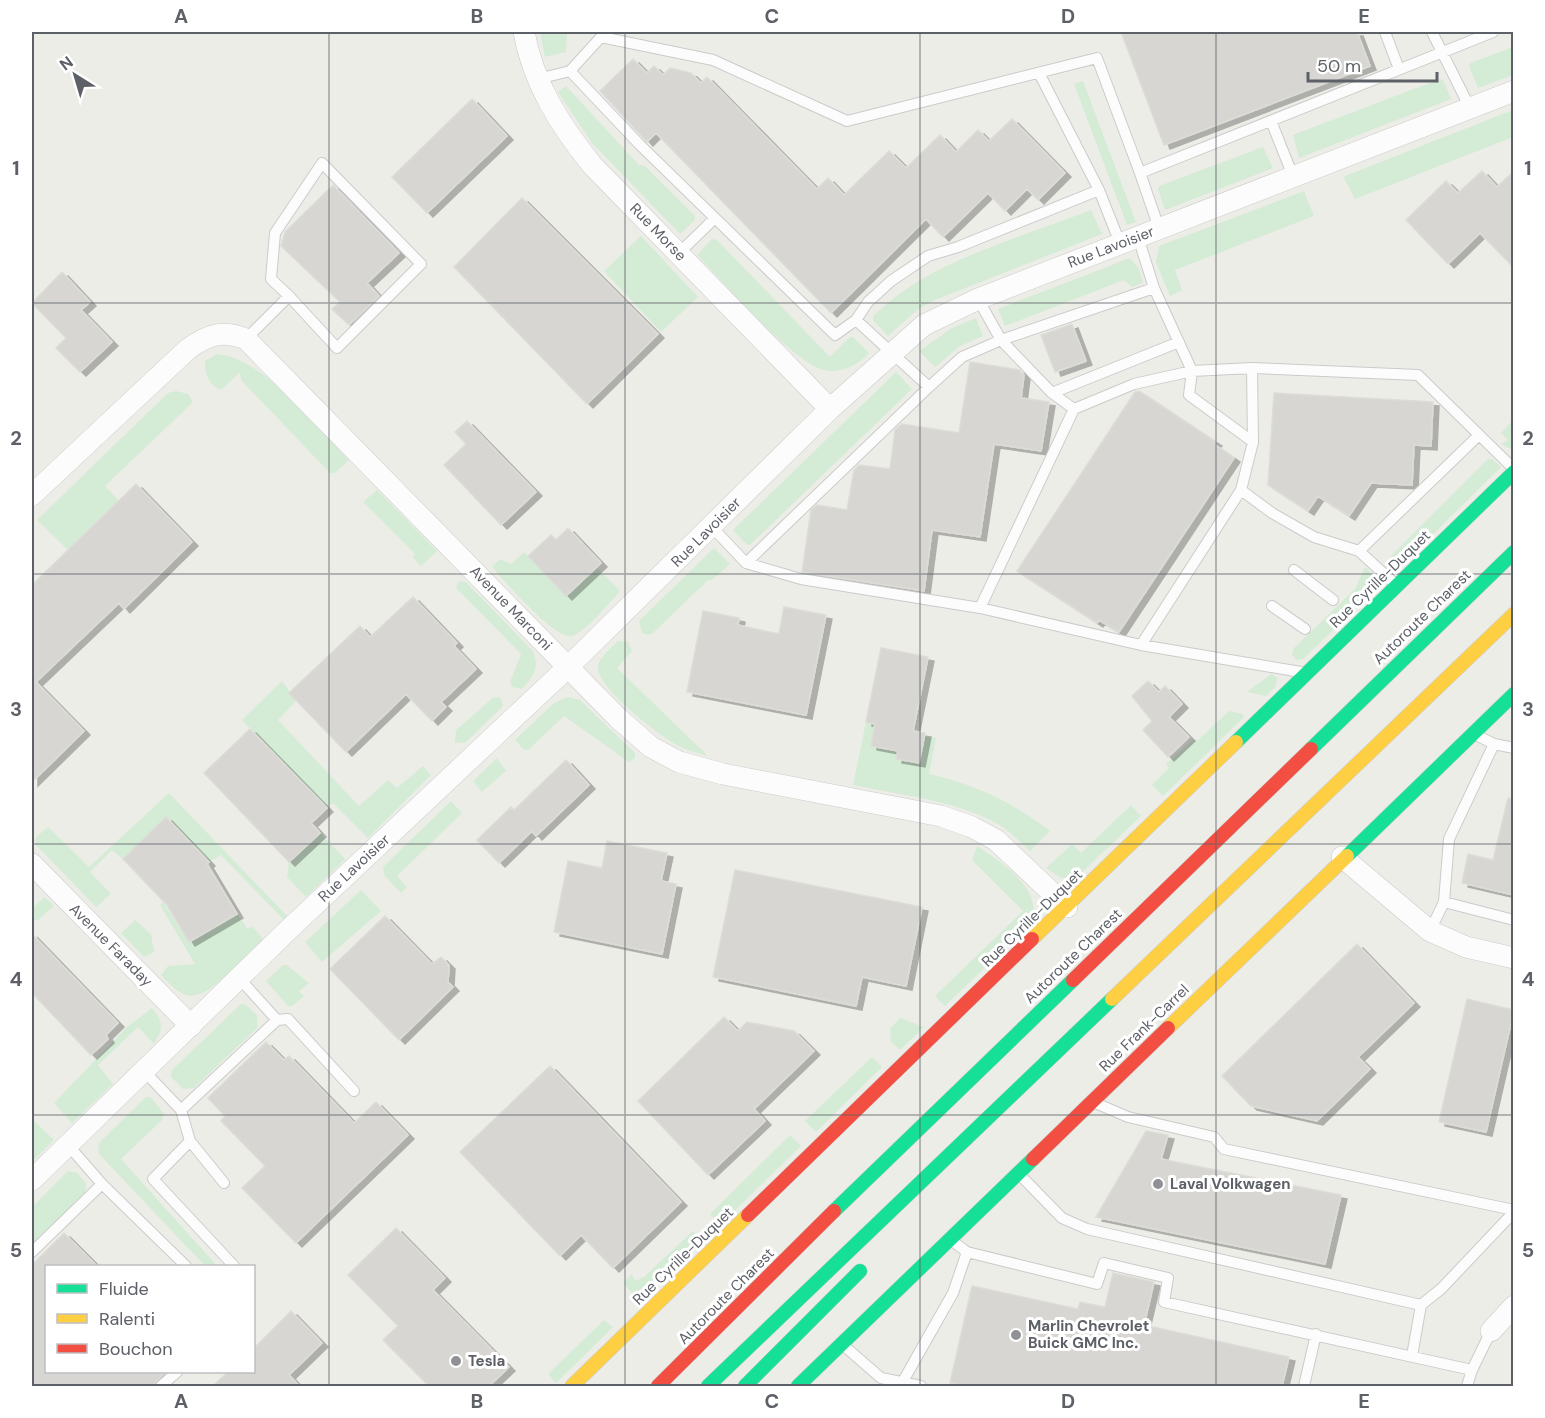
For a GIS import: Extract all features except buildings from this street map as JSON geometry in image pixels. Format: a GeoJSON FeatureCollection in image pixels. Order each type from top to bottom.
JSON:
{"type":"FeatureCollection","features":[{"type":"Feature","properties":{"kind":"main road","name":"Rue Cyrille-Duquet"},"geometry":{"type":"LineString","coordinates":[[572,1386],[1514,471]]}},
{"type":"Feature","properties":{"kind":"main road","name":"Autoroute Charest"},"geometry":{"type":"LineString","coordinates":[[658,1386],[843,1202],[1514,552]]}},
{"type":"Feature","properties":{"kind":"main road"},"geometry":{"type":"LineString","coordinates":[[708,1386],[1126,983],[1514,614]]}},
{"type":"Feature","properties":{"kind":"main road","name":"Rue Frank-Carrel"},"geometry":{"type":"LineString","coordinates":[[798,1386],[951,1240],[1342,857],[1472,733],[1512,699]]}},
{"type":"Feature","properties":{"kind":"main road"},"geometry":{"type":"LineString","coordinates":[[1009,1117],[1126,983]]}},
{"type":"Feature","properties":{"kind":"main road"},"geometry":{"type":"LineString","coordinates":[[652,1371],[843,1202]]}},
{"type":"Feature","properties":{"kind":"main road"},"geometry":{"type":"LineString","coordinates":[[745,1386],[870,1262]]}},
{"type":"Feature","properties":{"kind":"street","name":"Rue Morse"},"geometry":{"type":"LineString","coordinates":[[524,32],[528,54],[538,79],[566,133],[592,165],[830,409]]}},
{"type":"Feature","properties":{"kind":"street","name":"Rue Lavoisier"},"geometry":{"type":"LineString","coordinates":[[32,1180],[239,978],[568,667],[830,409],[924,326],[978,298],[1514,91]]}},
{"type":"Feature","properties":{"kind":"street"},"geometry":{"type":"LineString","coordinates":[[32,495],[188,348],[207,336],[220,333],[246,339]]}},
{"type":"Feature","properties":{"kind":"street","name":"Avenue Marconi"},"geometry":{"type":"LineString","coordinates":[[246,339],[568,667],[651,747],[679,762],[723,774],[941,816],[972,827],[996,840],[1067,907]]}},
{"type":"Feature","properties":{"kind":"street"},"geometry":{"type":"LineString","coordinates":[[1342,857],[1430,931],[1466,947],[1514,958]]}},
{"type":"Feature","properties":{"kind":"street","name":"Avenue Faraday"},"geometry":{"type":"LineString","coordinates":[[35,875],[191,1026]]}},
{"type":"Feature","properties":{"kind":"street"},"geometry":{"type":"LineString","coordinates":[[1491,1331],[1514,1306]]}},
{"type":"Feature","properties":{"kind":"lane"},"geometry":{"type":"LineString","coordinates":[[1385,32],[1399,69]]}},
{"type":"Feature","properties":{"kind":"lane"},"geometry":{"type":"LineString","coordinates":[[1432,32],[1470,108]]}},
{"type":"Feature","properties":{"kind":"lane"},"geometry":{"type":"LineString","coordinates":[[1140,173],[1493,32]]}},
{"type":"Feature","properties":{"kind":"lane"},"geometry":{"type":"LineString","coordinates":[[538,79],[570,71],[601,37],[713,60],[847,121],[1097,58],[1159,228]]}},
{"type":"Feature","properties":{"kind":"lane"},"geometry":{"type":"LineString","coordinates":[[570,71],[715,218],[835,335],[856,320],[868,302],[891,281],[928,256],[958,247],[1099,190]]}},
{"type":"Feature","properties":{"kind":"lane"},"geometry":{"type":"LineString","coordinates":[[1039,73],[1099,190],[1154,288],[1192,370],[1189,395],[1253,442]]}},
{"type":"Feature","properties":{"kind":"lane"},"geometry":{"type":"LineString","coordinates":[[1271,121],[1293,176]]}},
{"type":"Feature","properties":{"kind":"lane"},"geometry":{"type":"LineString","coordinates":[[322,163],[421,264],[337,348],[289,296],[271,279],[274,233],[322,163]]}},
{"type":"Feature","properties":{"kind":"lane"},"geometry":{"type":"LineString","coordinates":[[679,254],[715,218]]}},
{"type":"Feature","properties":{"kind":"lane"},"geometry":{"type":"LineString","coordinates":[[746,563],[962,357],[1001,340],[1154,288]]}},
{"type":"Feature","properties":{"kind":"lane"},"geometry":{"type":"LineString","coordinates":[[246,339],[289,296]]}},
{"type":"Feature","properties":{"kind":"lane"},"geometry":{"type":"LineString","coordinates":[[978,298],[1001,340],[1052,393],[1074,409]]}},
{"type":"Feature","properties":{"kind":"lane"},"geometry":{"type":"LineString","coordinates":[[856,320],[929,387]]}},
{"type":"Feature","properties":{"kind":"lane"},"geometry":{"type":"LineString","coordinates":[[1052,393],[1179,342]]}},
{"type":"Feature","properties":{"kind":"lane"},"geometry":{"type":"LineString","coordinates":[[1141,645],[1240,490],[1253,442],[1252,368]]}},
{"type":"Feature","properties":{"kind":"lane"},"geometry":{"type":"LineString","coordinates":[[980,608],[1074,409],[1134,384],[1192,370],[1252,368],[1418,375],[1514,471]]}},
{"type":"Feature","properties":{"kind":"lane"},"geometry":{"type":"LineString","coordinates":[[1359,551],[1479,435]]}},
{"type":"Feature","properties":{"kind":"lane"},"geometry":{"type":"LineString","coordinates":[[1240,490],[1272,513],[1314,537],[1359,551],[1397,586]]}},
{"type":"Feature","properties":{"kind":"lane"},"geometry":{"type":"LineString","coordinates":[[711,526],[746,563],[801,579],[980,608],[1141,645],[1307,673]]}},
{"type":"Feature","properties":{"kind":"lane"},"geometry":{"type":"LineString","coordinates":[[1294,570],[1333,600]]}},
{"type":"Feature","properties":{"kind":"lane"},"geometry":{"type":"LineString","coordinates":[[1272,606],[1305,629]]}},
{"type":"Feature","properties":{"kind":"lane"},"geometry":{"type":"LineString","coordinates":[[1472,733],[1494,744],[1514,748]]}},
{"type":"Feature","properties":{"kind":"lane"},"geometry":{"type":"LineString","coordinates":[[1430,931],[1444,902],[1449,839],[1494,744]]}},
{"type":"Feature","properties":{"kind":"lane"},"geometry":{"type":"LineString","coordinates":[[1444,902],[1514,920]]}},
{"type":"Feature","properties":{"kind":"lane"},"geometry":{"type":"LineString","coordinates":[[239,978],[277,1020]]}},
{"type":"Feature","properties":{"kind":"lane"},"geometry":{"type":"LineString","coordinates":[[181,1110],[277,1020],[288,1019],[354,1091]]}},
{"type":"Feature","properties":{"kind":"lane"},"geometry":{"type":"LineString","coordinates":[[144,1071],[181,1110],[190,1141],[224,1183]]}},
{"type":"Feature","properties":{"kind":"lane"},"geometry":{"type":"LineString","coordinates":[[1092,1102],[1128,1117],[1214,1137],[1224,1149],[1514,1211]]}},
{"type":"Feature","properties":{"kind":"lane"},"geometry":{"type":"LineString","coordinates":[[190,1141],[153,1179],[233,1265]]}},
{"type":"Feature","properties":{"kind":"lane"},"geometry":{"type":"LineString","coordinates":[[68,1145],[102,1184],[185,1265]]}},
{"type":"Feature","properties":{"kind":"lane"},"geometry":{"type":"LineString","coordinates":[[1018,1173],[1062,1218],[1087,1229],[1421,1305]]}},
{"type":"Feature","properties":{"kind":"lane"},"geometry":{"type":"LineString","coordinates":[[32,1252],[102,1184]]}},
{"type":"Feature","properties":{"kind":"lane"},"geometry":{"type":"LineString","coordinates":[[1412,1356],[1421,1305],[1442,1289],[1514,1211]]}},
{"type":"Feature","properties":{"kind":"lane"},"geometry":{"type":"LineString","coordinates":[[951,1240],[967,1252],[1097,1284],[1104,1263],[1168,1278],[1164,1302],[1472,1370]]}},
{"type":"Feature","properties":{"kind":"lane"},"geometry":{"type":"LineString","coordinates":[[902,1383],[953,1293],[967,1252]]}},
{"type":"Feature","properties":{"kind":"lane"},"geometry":{"type":"LineString","coordinates":[[1467,1386],[1472,1370],[1491,1331]]}},
{"type":"Feature","properties":{"kind":"lane"},"geometry":{"type":"LineString","coordinates":[[1304,1386],[1316,1334]]}},
{"type":"Feature","properties":{"kind":"lane"},"geometry":{"type":"LineString","coordinates":[[842,1344],[881,1378],[921,1386]]}},
{"type":"Feature","properties":{"kind":"lane"},"geometry":{"type":"LineString","coordinates":[[161,1386],[175,1373]]}},
{"type":"Feature","properties":{"kind":"green space"},"geometry":{"type":"Polygon","coordinates":[[[540,32],[567,32],[566,52],[545,57],[540,32]]]}},
{"type":"Feature","properties":{"kind":"green space"},"geometry":{"type":"Polygon","coordinates":[[[1513,47],[1513,75],[1478,88],[1469,66],[1470,63],[1513,47]]]}},
{"type":"Feature","properties":{"kind":"green space"},"geometry":{"type":"Polygon","coordinates":[[[1440,79],[1443,80],[1451,99],[1299,158],[1293,135],[1440,79]]]}},
{"type":"Feature","properties":{"kind":"green space"},"geometry":{"type":"Polygon","coordinates":[[[1083,81],[1136,222],[1127,225],[1074,84],[1083,81]]]}},
{"type":"Feature","properties":{"kind":"green space"},"geometry":{"type":"Polygon","coordinates":[[[566,86],[639,165],[645,166],[695,216],[695,220],[680,234],[592,143],[558,92],[566,86]]]}},
{"type":"Feature","properties":{"kind":"green space"},"geometry":{"type":"Polygon","coordinates":[[[1513,110],[1513,137],[1355,199],[1344,178],[1345,176],[1513,110]]]}},
{"type":"Feature","properties":{"kind":"green space"},"geometry":{"type":"Polygon","coordinates":[[[1263,147],[1273,168],[1165,210],[1159,186],[1263,147]]]}},
{"type":"Feature","properties":{"kind":"green space"},"geometry":{"type":"Polygon","coordinates":[[[1304,191],[1314,216],[1175,270],[1182,290],[1170,296],[1156,262],[1159,246],[1304,191]]]}},
{"type":"Feature","properties":{"kind":"green space"},"geometry":{"type":"Polygon","coordinates":[[[1091,210],[1102,234],[935,300],[917,310],[888,336],[873,320],[873,316],[896,297],[948,265],[1091,210]]]}},
{"type":"Feature","properties":{"kind":"green space"},"geometry":{"type":"Polygon","coordinates":[[[641,236],[698,297],[661,332],[604,271],[641,236]]]}},
{"type":"Feature","properties":{"kind":"green space"},"geometry":{"type":"Polygon","coordinates":[[[712,239],[717,240],[830,357],[850,337],[853,337],[869,353],[849,368],[837,371],[824,370],[810,364],[776,337],[697,255],[712,239]]]}},
{"type":"Feature","properties":{"kind":"green space"},"geometry":{"type":"Polygon","coordinates":[[[1130,258],[1139,269],[1143,283],[1132,287],[1124,280],[1005,326],[998,309],[1130,258]]]}},
{"type":"Feature","properties":{"kind":"green space"},"geometry":{"type":"Polygon","coordinates":[[[976,318],[983,336],[960,346],[935,367],[919,351],[952,328],[976,318]]]}},
{"type":"Feature","properties":{"kind":"green space"},"geometry":{"type":"Polygon","coordinates":[[[217,354],[254,368],[271,381],[289,396],[349,460],[335,473],[330,473],[241,380],[240,372],[221,390],[213,385],[206,374],[205,361],[217,354]]]}},
{"type":"Feature","properties":{"kind":"green space"},"geometry":{"type":"Polygon","coordinates":[[[896,372],[912,389],[750,545],[746,544],[733,530],[896,372]]]}},
{"type":"Feature","properties":{"kind":"green space"},"geometry":{"type":"Polygon","coordinates":[[[176,391],[188,394],[193,402],[105,486],[119,501],[68,550],[37,520],[168,393],[176,391]]]}},
{"type":"Feature","properties":{"kind":"green space"},"geometry":{"type":"Polygon","coordinates":[[[1513,420],[1513,450],[1501,444],[1508,440],[1501,433],[1513,420]]]}},
{"type":"Feature","properties":{"kind":"green space"},"geometry":{"type":"Polygon","coordinates":[[[1488,459],[1492,459],[1501,467],[1404,563],[1387,560],[1488,459]]]}},
{"type":"Feature","properties":{"kind":"green space"},"geometry":{"type":"Polygon","coordinates":[[[377,490],[437,551],[421,566],[412,557],[415,554],[363,502],[377,490]]]}},
{"type":"Feature","properties":{"kind":"green space"},"geometry":{"type":"Polygon","coordinates":[[[714,548],[730,564],[712,580],[708,580],[653,633],[648,635],[642,633],[639,621],[714,548]]]}},
{"type":"Feature","properties":{"kind":"green space"},"geometry":{"type":"Polygon","coordinates":[[[524,552],[566,596],[596,567],[620,591],[584,629],[572,636],[564,635],[542,620],[492,567],[500,559],[511,564],[524,552]]]}},
{"type":"Feature","properties":{"kind":"green space"},"geometry":{"type":"Polygon","coordinates":[[[1365,567],[1372,573],[1377,588],[1303,659],[1296,660],[1292,654],[1294,648],[1355,589],[1365,567]]]}},
{"type":"Feature","properties":{"kind":"green space"},"geometry":{"type":"Polygon","coordinates":[[[459,581],[466,582],[533,651],[536,662],[534,672],[522,689],[512,687],[510,682],[521,654],[456,588],[459,581]]]}},
{"type":"Feature","properties":{"kind":"green space"},"geometry":{"type":"Polygon","coordinates":[[[618,641],[628,642],[632,651],[617,668],[708,756],[669,740],[630,710],[607,686],[600,675],[598,666],[604,655],[618,641]]]}},
{"type":"Feature","properties":{"kind":"green space"},"geometry":{"type":"Polygon","coordinates":[[[1271,674],[1277,677],[1276,686],[1266,696],[1247,692],[1271,674]]]}},
{"type":"Feature","properties":{"kind":"green space"},"geometry":{"type":"Polygon","coordinates":[[[282,681],[296,701],[278,720],[359,806],[388,780],[397,788],[423,766],[431,775],[368,838],[333,803],[327,808],[242,720],[282,681]]]}},
{"type":"Feature","properties":{"kind":"green space"},"geometry":{"type":"Polygon","coordinates":[[[494,697],[501,698],[503,706],[465,743],[455,742],[456,730],[494,697]]]}},
{"type":"Feature","properties":{"kind":"green space"},"geometry":{"type":"Polygon","coordinates":[[[568,697],[580,700],[635,753],[635,758],[629,762],[564,716],[528,750],[524,750],[515,740],[554,703],[568,697]]]}},
{"type":"Feature","properties":{"kind":"green space"},"geometry":{"type":"Polygon","coordinates":[[[1229,711],[1242,714],[1244,717],[1163,796],[1152,785],[1169,768],[1166,764],[1194,739],[1197,741],[1229,711]]]}},
{"type":"Feature","properties":{"kind":"green space"},"geometry":{"type":"Polygon","coordinates":[[[866,722],[875,724],[871,746],[898,751],[897,759],[919,763],[924,736],[936,738],[929,774],[962,783],[1008,803],[1050,831],[1030,851],[998,824],[964,809],[927,799],[853,785],[866,722]]]}},
{"type":"Feature","properties":{"kind":"green space"},"geometry":{"type":"Polygon","coordinates":[[[497,758],[506,771],[482,792],[473,781],[497,758]]]}},
{"type":"Feature","properties":{"kind":"green space"},"geometry":{"type":"Polygon","coordinates":[[[169,793],[287,916],[283,919],[221,855],[209,862],[166,818],[123,859],[112,850],[90,872],[111,894],[96,907],[35,844],[36,837],[48,827],[89,867],[169,793]]]}},
{"type":"Feature","properties":{"kind":"green space"},"geometry":{"type":"Polygon","coordinates":[[[451,801],[462,813],[397,876],[407,887],[401,893],[384,875],[383,867],[451,801]]]}},
{"type":"Feature","properties":{"kind":"green space"},"geometry":{"type":"Polygon","coordinates":[[[1131,805],[1141,816],[1077,877],[1061,878],[1046,868],[1072,844],[1081,853],[1131,805]]]}},
{"type":"Feature","properties":{"kind":"green space"},"geometry":{"type":"Polygon","coordinates":[[[320,833],[345,859],[306,897],[287,877],[289,862],[320,833]]]}},
{"type":"Feature","properties":{"kind":"green space"},"geometry":{"type":"Polygon","coordinates":[[[977,846],[998,860],[1018,878],[1032,899],[1034,911],[1031,923],[945,1006],[935,996],[1023,911],[972,860],[977,846]]]}},
{"type":"Feature","properties":{"kind":"green space"},"geometry":{"type":"Polygon","coordinates":[[[361,890],[381,911],[322,962],[305,942],[361,890]]]}},
{"type":"Feature","properties":{"kind":"green space"},"geometry":{"type":"Polygon","coordinates":[[[45,897],[54,906],[38,920],[34,920],[32,908],[45,897]]]}},
{"type":"Feature","properties":{"kind":"green space"},"geometry":{"type":"Polygon","coordinates":[[[163,902],[189,942],[237,914],[247,928],[253,927],[263,939],[216,984],[195,995],[182,994],[161,975],[168,966],[195,964],[160,905],[163,902]]]}},
{"type":"Feature","properties":{"kind":"green space"},"geometry":{"type":"Polygon","coordinates":[[[135,920],[151,934],[154,952],[144,957],[121,933],[135,920]]]}},
{"type":"Feature","properties":{"kind":"green space"},"geometry":{"type":"Polygon","coordinates":[[[283,965],[287,965],[309,983],[299,991],[304,996],[292,1006],[288,1006],[266,981],[283,965]]]}},
{"type":"Feature","properties":{"kind":"green space"},"geometry":{"type":"Polygon","coordinates":[[[241,1004],[246,1005],[257,1015],[257,1028],[194,1088],[183,1089],[171,1077],[171,1071],[241,1004]]]}},
{"type":"Feature","properties":{"kind":"green space"},"geometry":{"type":"Polygon","coordinates":[[[152,1008],[159,1017],[161,1026],[154,1044],[138,1027],[98,1065],[113,1084],[72,1123],[54,1103],[127,1027],[152,1008]]]}},
{"type":"Feature","properties":{"kind":"green space"},"geometry":{"type":"Polygon","coordinates":[[[900,1018],[924,1027],[900,1050],[891,1042],[890,1029],[900,1018]]]}},
{"type":"Feature","properties":{"kind":"green space"},"geometry":{"type":"Polygon","coordinates":[[[872,1057],[882,1067],[816,1132],[805,1121],[872,1057]]]}},
{"type":"Feature","properties":{"kind":"green space"},"geometry":{"type":"Polygon","coordinates":[[[146,1097],[151,1097],[164,1114],[162,1120],[121,1159],[216,1265],[204,1265],[99,1154],[98,1144],[146,1097]]]}},
{"type":"Feature","properties":{"kind":"green space"},"geometry":{"type":"Polygon","coordinates":[[[34,1121],[54,1140],[32,1162],[32,1124],[34,1121]]]}},
{"type":"Feature","properties":{"kind":"green space"},"geometry":{"type":"Polygon","coordinates":[[[790,1135],[801,1146],[720,1225],[710,1214],[790,1135]]]}},
{"type":"Feature","properties":{"kind":"green space"},"geometry":{"type":"Polygon","coordinates":[[[68,1171],[77,1173],[86,1183],[85,1192],[32,1244],[32,1207],[68,1171]]]}},
{"type":"Feature","properties":{"kind":"green space"},"geometry":{"type":"Polygon","coordinates":[[[693,1231],[703,1241],[640,1301],[623,1283],[632,1274],[635,1281],[644,1277],[693,1231]]]}},
{"type":"Feature","properties":{"kind":"green space"},"geometry":{"type":"Polygon","coordinates":[[[604,1320],[613,1327],[556,1383],[548,1374],[604,1320]]]}},
{"type":"Feature","properties":{"kind":"traffic: fast"},"geometry":{"type":"LineString","coordinates":[[1236,742],[1514,472]]}},
{"type":"Feature","properties":{"kind":"traffic: fast"},"geometry":{"type":"LineString","coordinates":[[1311,749],[1514,552]]}},
{"type":"Feature","properties":{"kind":"traffic: fast"},"geometry":{"type":"LineString","coordinates":[[1347,856],[1514,694]]}},
{"type":"Feature","properties":{"kind":"traffic: fast"},"geometry":{"type":"LineString","coordinates":[[834,1211],[1073,980]]}},
{"type":"Feature","properties":{"kind":"traffic: fast"},"geometry":{"type":"LineString","coordinates":[[708,1386],[1112,999]]}},
{"type":"Feature","properties":{"kind":"traffic: fast"},"geometry":{"type":"LineString","coordinates":[[798,1386],[1033,1159]]}},
{"type":"Feature","properties":{"kind":"traffic: fast"},"geometry":{"type":"LineString","coordinates":[[745,1386],[860,1271]]}},
{"type":"Feature","properties":{"kind":"traffic: slow"},"geometry":{"type":"LineString","coordinates":[[1112,999],[1514,614]]}},
{"type":"Feature","properties":{"kind":"traffic: slow"},"geometry":{"type":"LineString","coordinates":[[1032,939],[1236,742]]}},
{"type":"Feature","properties":{"kind":"traffic: slow"},"geometry":{"type":"LineString","coordinates":[[1168,1028],[1347,856]]}},
{"type":"Feature","properties":{"kind":"traffic: slow"},"geometry":{"type":"LineString","coordinates":[[572,1386],[748,1215]]}},
{"type":"Feature","properties":{"kind":"traffic: jam"},"geometry":{"type":"LineString","coordinates":[[1073,980],[1311,749]]}},
{"type":"Feature","properties":{"kind":"traffic: jam"},"geometry":{"type":"LineString","coordinates":[[748,1215],[1032,939]]}},
{"type":"Feature","properties":{"kind":"traffic: jam"},"geometry":{"type":"LineString","coordinates":[[1033,1159],[1168,1028]]}},
{"type":"Feature","properties":{"kind":"traffic: jam"},"geometry":{"type":"LineString","coordinates":[[658,1386],[834,1211]]}},
{"type":"Feature","properties":{"kind":"place","name":"Laval Volkwagen"},"geometry":{"type":"Point","coordinates":[1158,1184]}},
{"type":"Feature","properties":{"kind":"place","name":"Marlin Chevrolet Buick GMC Inc."},"geometry":{"type":"Point","coordinates":[1016,1335]}},
{"type":"Feature","properties":{"kind":"place","name":"Tesla"},"geometry":{"type":"Point","coordinates":[456,1361]}}]}
